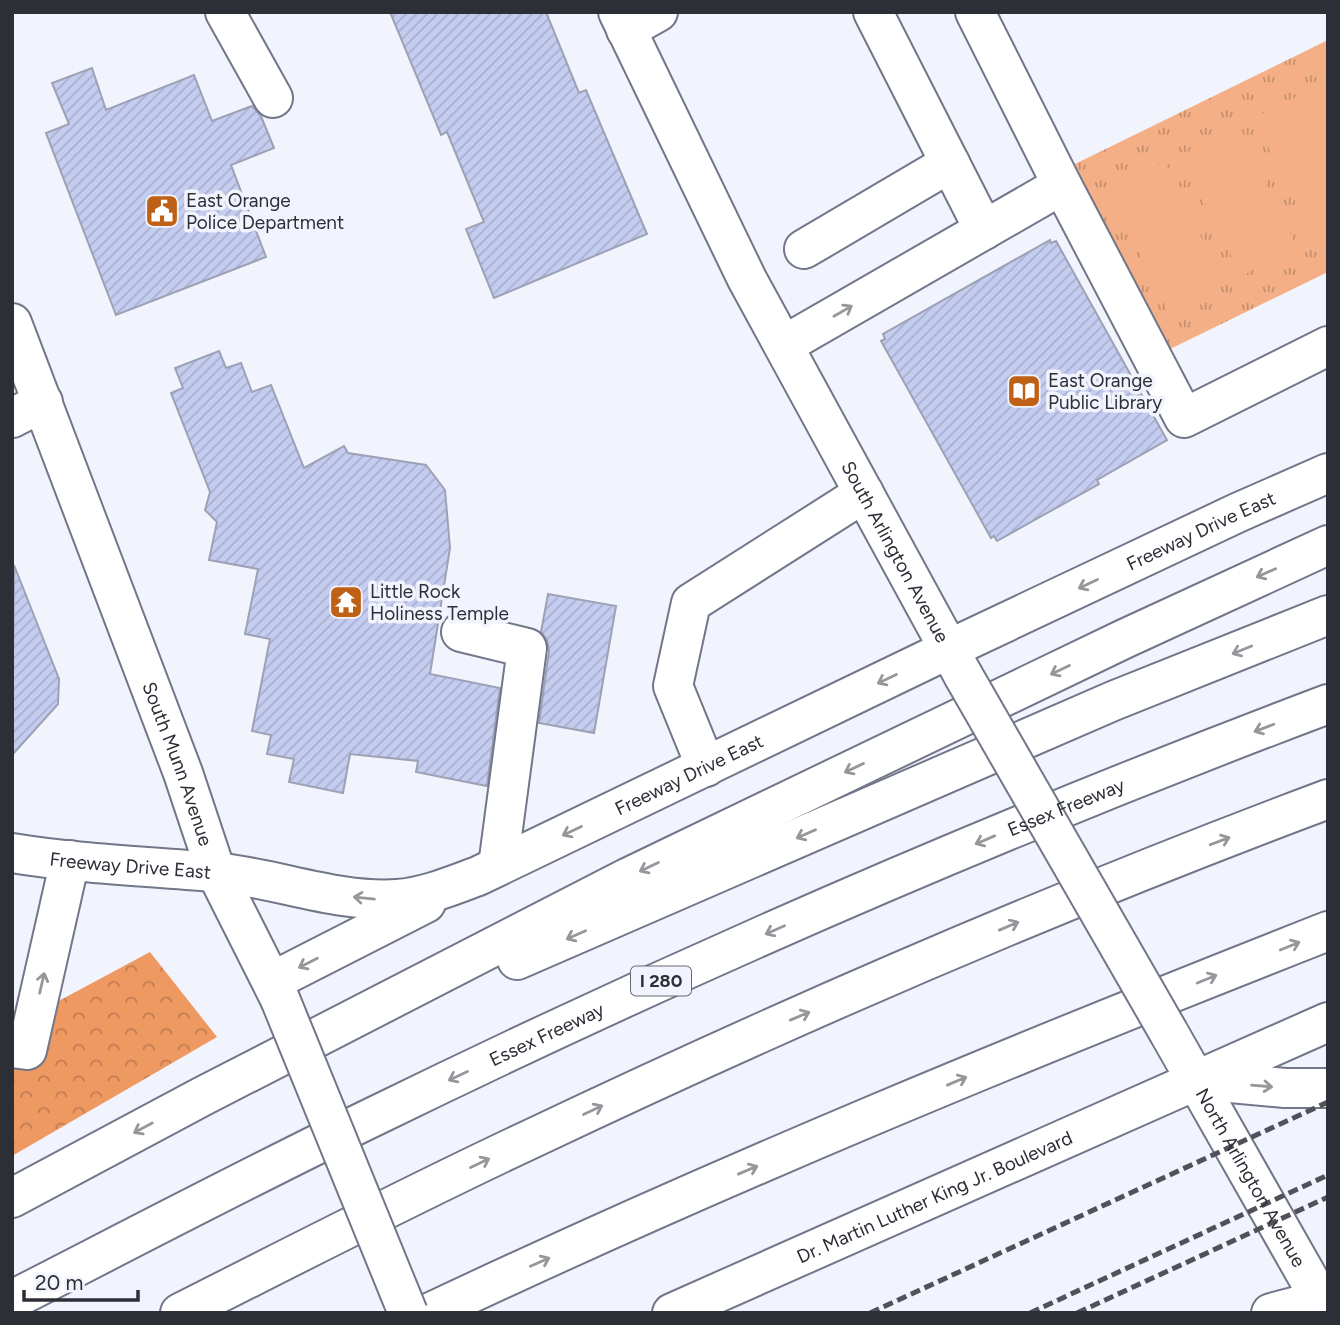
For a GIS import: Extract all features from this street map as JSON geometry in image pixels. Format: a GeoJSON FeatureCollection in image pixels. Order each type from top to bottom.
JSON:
{"type":"FeatureCollection","features":[{"type":"Feature","properties":{"kind":"main road"},"geometry":{"type":"LineString","coordinates":[[873,12],[984,230]]}},
{"type":"Feature","properties":{"kind":"main road"},"geometry":{"type":"LineString","coordinates":[[975,12],[1184,418],[1328,346]]}},
{"type":"Feature","properties":{"kind":"main road"},"geometry":{"type":"LineString","coordinates":[[231,14],[273,98]]}},
{"type":"Feature","properties":{"kind":"main road","name":"South Arlington Avenue"},"geometry":{"type":"LineString","coordinates":[[634,18],[716,217],[956,662],[1196,1080]]}},
{"type":"Feature","properties":{"kind":"main road"},"geometry":{"type":"LineString","coordinates":[[804,249],[950,163]]}},
{"type":"Feature","properties":{"kind":"main road"},"geometry":{"type":"LineString","coordinates":[[784,345],[1062,185]]}},
{"type":"Feature","properties":{"kind":"main road","name":"South Munn Avenue"},"geometry":{"type":"LineString","coordinates":[[12,323],[27,410],[183,773],[216,872],[277,990],[408,1313]]}},
{"type":"Feature","properties":{"kind":"main road","name":"Freeway Drive East"},"geometry":{"type":"LineString","coordinates":[[12,853],[161,869],[216,872],[377,900],[418,896],[488,871],[706,767],[956,662],[1237,513],[1328,473]]}},
{"type":"Feature","properties":{"kind":"main road"},"geometry":{"type":"LineString","coordinates":[[706,767],[673,686],[691,603],[864,494]]}},
{"type":"Feature","properties":{"kind":"main road"},"geometry":{"type":"LineString","coordinates":[[12,1198],[203,1096],[629,877],[1124,639],[1328,545]]}},
{"type":"Feature","properties":{"kind":"main road"},"geometry":{"type":"LineString","coordinates":[[203,1096],[1030,736],[1328,615]]}},
{"type":"Feature","properties":{"kind":"main road"},"geometry":{"type":"LineString","coordinates":[[277,990],[488,871],[527,648],[461,632]]}},
{"type":"Feature","properties":{"kind":"main road","name":"Essex Freeway"},"geometry":{"type":"LineString","coordinates":[[12,1300],[375,1116],[720,954],[855,894],[1079,801],[1328,704]]}},
{"type":"Feature","properties":{"kind":"main road"},"geometry":{"type":"LineString","coordinates":[[180,1313],[520,1144],[780,1024],[1158,865],[1328,799]]}},
{"type":"Feature","properties":{"kind":"main road"},"geometry":{"type":"LineString","coordinates":[[12,1048],[27,1050],[70,860]]}},
{"type":"Feature","properties":{"kind":"main road"},"geometry":{"type":"LineString","coordinates":[[429,1313],[842,1129],[1328,931]]}},
{"type":"Feature","properties":{"kind":"main road","name":"Dr. Martin Luther King Jr. Boulevard"},"geometry":{"type":"LineString","coordinates":[[672,1313],[1323,1026]]}},
{"type":"Feature","properties":{"kind":"main road","name":"Dr. Martin Luther King Jr. Boulevard"},"geometry":{"type":"LineString","coordinates":[[1196,1080],[1285,1088],[1328,1088]]}},
{"type":"Feature","properties":{"kind":"main road","name":"North Arlington Avenue"},"geometry":{"type":"LineString","coordinates":[[1196,1080],[1325,1304]]}},
{"type":"Feature","properties":{"kind":"main road"},"geometry":{"type":"LineString","coordinates":[[1271,1313],[1325,1304]]}},
{"type":"Feature","properties":{"kind":"green space"},"geometry":{"type":"Polygon","coordinates":[[[1328,40],[1328,272],[1166,351],[1075,164],[1328,40]]]}},
{"type":"Feature","properties":{"kind":"green space"},"geometry":{"type":"Polygon","coordinates":[[[1310,90],[1328,126],[1328,232],[1314,239],[1254,118],[1310,90]]]}},
{"type":"Feature","properties":{"kind":"green space"},"geometry":{"type":"Polygon","coordinates":[[[1237,127],[1297,248],[1241,276],[1181,155],[1237,127]]]}},
{"type":"Feature","properties":{"kind":"green space"},"geometry":{"type":"Polygon","coordinates":[[[1165,162],[1224,284],[1168,312],[1109,190],[1165,162]]]}},
{"type":"Feature","properties":{"kind":"green space"},"geometry":{"type":"Polygon","coordinates":[[[150,952],[217,1037],[12,1156],[12,1026],[150,952]]]}},
{"type":"Feature","properties":{"kind":"building"},"geometry":{"type":"Polygon","coordinates":[[[390,12],[546,12],[579,93],[586,90],[647,234],[494,298],[466,229],[484,222],[447,132],[441,135],[390,12]]]}},
{"type":"Feature","properties":{"kind":"building","name":"East Orange Police Department"},"geometry":{"type":"Polygon","coordinates":[[[92,68],[106,110],[194,75],[212,121],[252,106],[261,116],[274,148],[231,165],[266,257],[116,315],[46,133],[69,124],[52,83],[92,68]]]}},
{"type":"Feature","properties":{"kind":"building","name":"East Orange Public Library"},"geometry":{"type":"Polygon","coordinates":[[[1050,240],[1051,243],[1056,241],[1167,440],[1097,480],[1099,484],[997,541],[994,536],[991,538],[881,341],[885,339],[883,334],[1050,240]]]}},
{"type":"Feature","properties":{"kind":"building","name":"Little Rock Holiness Temple"},"geometry":{"type":"Polygon","coordinates":[[[219,351],[226,368],[241,363],[252,392],[271,385],[304,468],[344,446],[348,453],[426,465],[445,490],[450,548],[430,674],[500,688],[487,786],[416,772],[418,761],[350,754],[343,793],[289,782],[294,759],[267,754],[271,735],[252,731],[270,639],[245,634],[258,569],[209,560],[217,522],[205,510],[210,492],[171,393],[183,388],[175,368],[219,351]]]}},
{"type":"Feature","properties":{"kind":"building"},"geometry":{"type":"Polygon","coordinates":[[[14,565],[59,679],[58,704],[12,755],[14,565]]]}},
{"type":"Feature","properties":{"kind":"building"},"geometry":{"type":"Polygon","coordinates":[[[548,594],[616,606],[594,733],[539,723],[549,651],[547,640],[541,632],[548,594]]]}},
{"type":"Feature","properties":{"kind":"railway"},"geometry":{"type":"LineString","coordinates":[[870,1313],[1328,1102]]}},
{"type":"Feature","properties":{"kind":"railway"},"geometry":{"type":"LineString","coordinates":[[1030,1313],[1328,1175]]}},
{"type":"Feature","properties":{"kind":"railway"},"geometry":{"type":"LineString","coordinates":[[1077,1313],[1328,1197]]}},
{"type":"Feature","properties":{"kind":"place","name":"East Orange Police Department"},"geometry":{"type":"Point","coordinates":[162,211]}},
{"type":"Feature","properties":{"kind":"place","name":"East Orange Public Library"},"geometry":{"type":"Point","coordinates":[1024,391]}},
{"type":"Feature","properties":{"kind":"place","name":"Little Rock Holiness Temple"},"geometry":{"type":"Point","coordinates":[346,602]}}]}
